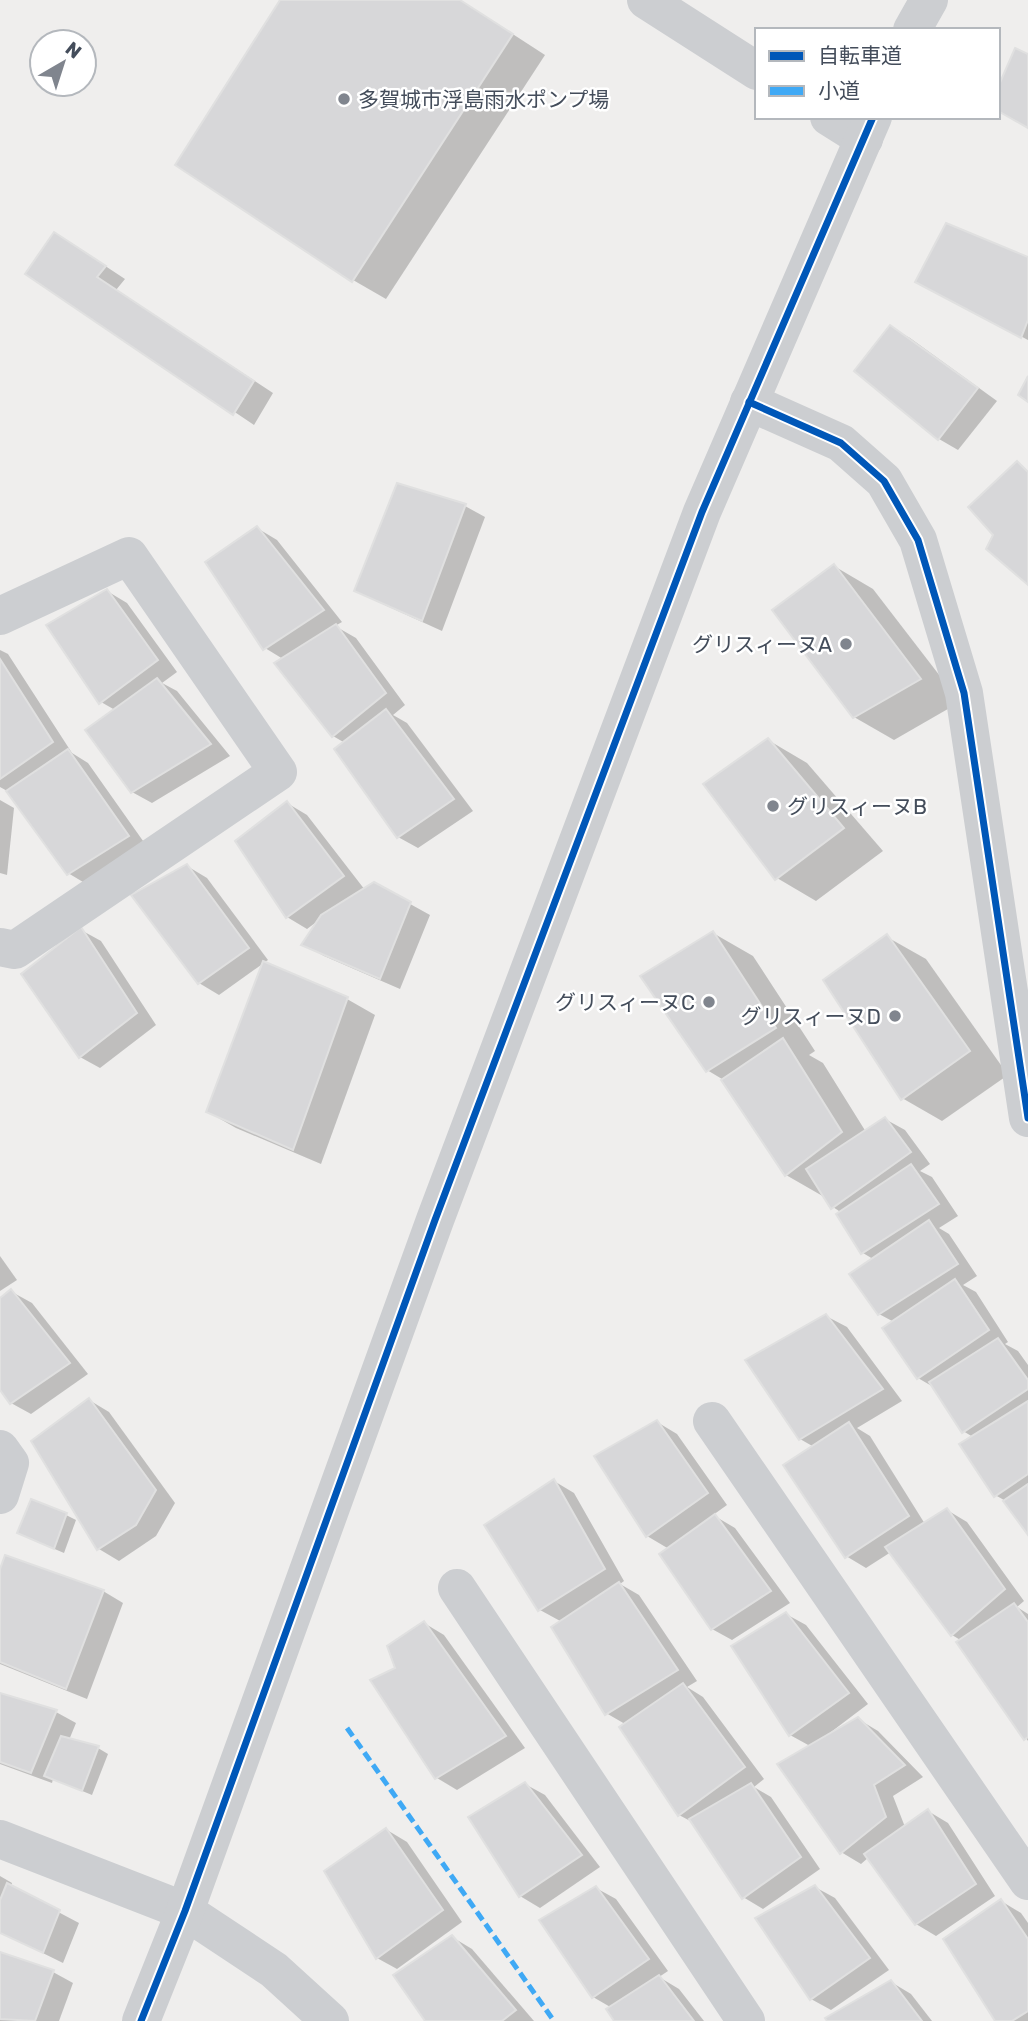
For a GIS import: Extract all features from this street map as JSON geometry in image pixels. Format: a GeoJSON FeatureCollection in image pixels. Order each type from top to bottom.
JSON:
{"type":"FeatureCollection","features":[{"type":"Feature","properties":{"kind":"street"},"geometry":{"type":"LineString","coordinates":[[646,0],[755,70]]}},
{"type":"Feature","properties":{"kind":"street"},"geometry":{"type":"LineString","coordinates":[[913,28],[929,0]]}},
{"type":"Feature","properties":{"kind":"street"},"geometry":{"type":"LineString","coordinates":[[141,2021],[185,1911],[445,1195],[702,512],[868,128],[836,119]]}},
{"type":"Feature","properties":{"kind":"street"},"geometry":{"type":"LineString","coordinates":[[749,402],[841,443],[884,481],[918,540],[964,693],[1028,1118]]}},
{"type":"Feature","properties":{"kind":"street"},"geometry":{"type":"LineString","coordinates":[[0,616],[129,556],[278,772],[15,950],[0,947]]}},
{"type":"Feature","properties":{"kind":"street"},"geometry":{"type":"LineString","coordinates":[[712,1420],[1028,1881]]}},
{"type":"Feature","properties":{"kind":"street"},"geometry":{"type":"LineString","coordinates":[[0,1449],[10,1463],[0,1495]]}},
{"type":"Feature","properties":{"kind":"street"},"geometry":{"type":"LineString","coordinates":[[457,1588],[746,2021]]}},
{"type":"Feature","properties":{"kind":"street"},"geometry":{"type":"LineString","coordinates":[[0,1839],[185,1911],[274,1970],[330,2021]]}},
{"type":"Feature","properties":{"kind":"building","name":"多賀城市浮島雨水ポンプ場"},"geometry":{"type":"Polygon","coordinates":[[[280,0],[460,0],[513,34],[352,282],[175,165],[280,0]]]}},
{"type":"Feature","properties":{"kind":"building"},"geometry":{"type":"Polygon","coordinates":[[[1015,48],[1028,54],[1028,128],[1000,112],[1000,82],[1015,48]]]}},
{"type":"Feature","properties":{"kind":"building"},"geometry":{"type":"Polygon","coordinates":[[[946,223],[1028,257],[1028,320],[1021,338],[915,282],[946,223]]]}},
{"type":"Feature","properties":{"kind":"building"},"geometry":{"type":"Polygon","coordinates":[[[54,232],[106,266],[97,277],[254,381],[233,415],[25,274],[54,232]]]}},
{"type":"Feature","properties":{"kind":"building"},"geometry":{"type":"Polygon","coordinates":[[[890,325],[978,388],[938,440],[854,371],[890,325]]]}},
{"type":"Feature","properties":{"kind":"building"},"geometry":{"type":"Polygon","coordinates":[[[1028,376],[1028,402],[1018,395],[1028,376]]]}},
{"type":"Feature","properties":{"kind":"building"},"geometry":{"type":"Polygon","coordinates":[[[1017,461],[1028,472],[1028,585],[986,549],[993,535],[968,507],[1017,461]]]}},
{"type":"Feature","properties":{"kind":"building"},"geometry":{"type":"Polygon","coordinates":[[[397,483],[466,504],[422,621],[354,591],[397,483]]]}},
{"type":"Feature","properties":{"kind":"building"},"geometry":{"type":"Polygon","coordinates":[[[257,526],[324,610],[263,650],[205,562],[257,526]]]}},
{"type":"Feature","properties":{"kind":"building","name":"グリスィーヌA"},"geometry":{"type":"Polygon","coordinates":[[[834,564],[921,679],[853,718],[772,610],[834,564]]]}},
{"type":"Feature","properties":{"kind":"building"},"geometry":{"type":"Polygon","coordinates":[[[107,589],[158,660],[99,704],[46,625],[107,589]]]}},
{"type":"Feature","properties":{"kind":"building"},"geometry":{"type":"Polygon","coordinates":[[[336,624],[386,693],[332,737],[274,663],[336,624]]]}},
{"type":"Feature","properties":{"kind":"building"},"geometry":{"type":"Polygon","coordinates":[[[0,659],[53,742],[0,779],[0,659]]]}},
{"type":"Feature","properties":{"kind":"building"},"geometry":{"type":"Polygon","coordinates":[[[157,678],[211,744],[131,793],[85,730],[157,678]]]}},
{"type":"Feature","properties":{"kind":"building"},"geometry":{"type":"Polygon","coordinates":[[[386,709],[454,799],[397,838],[334,749],[386,709]]]}},
{"type":"Feature","properties":{"kind":"building","name":"グリスィーヌB"},"geometry":{"type":"Polygon","coordinates":[[[768,738],[844,828],[775,880],[703,784],[768,738]]]}},
{"type":"Feature","properties":{"kind":"building"},"geometry":{"type":"Polygon","coordinates":[[[68,749],[129,836],[67,875],[6,791],[68,749]]]}},
{"type":"Feature","properties":{"kind":"building"},"geometry":{"type":"Polygon","coordinates":[[[287,801],[344,876],[286,918],[235,841],[287,801]]]}},
{"type":"Feature","properties":{"kind":"building"},"geometry":{"type":"Polygon","coordinates":[[[187,864],[249,948],[198,984],[131,895],[187,864]]]}},
{"type":"Feature","properties":{"kind":"building"},"geometry":{"type":"Polygon","coordinates":[[[374,882],[411,902],[380,979],[301,945],[321,915],[374,882]]]}},
{"type":"Feature","properties":{"kind":"building"},"geometry":{"type":"Polygon","coordinates":[[[81,927],[137,1013],[79,1058],[21,974],[81,927]]]}},
{"type":"Feature","properties":{"kind":"building","name":"グリスィーヌC"},"geometry":{"type":"Polygon","coordinates":[[[713,931],[776,1028],[706,1072],[640,976],[713,931]]]}},
{"type":"Feature","properties":{"kind":"building","name":"グリスィーヌD"},"geometry":{"type":"Polygon","coordinates":[[[887,934],[970,1051],[901,1100],[823,980],[887,934]]]}},
{"type":"Feature","properties":{"kind":"building"},"geometry":{"type":"Polygon","coordinates":[[[263,961],[348,997],[293,1150],[206,1112],[263,961]]]}},
{"type":"Feature","properties":{"kind":"building","name":"グリスィーヌD"},"geometry":{"type":"Polygon","coordinates":[[[783,1038],[842,1132],[785,1176],[721,1080],[783,1038]]]}},
{"type":"Feature","properties":{"kind":"building"},"geometry":{"type":"Polygon","coordinates":[[[885,1117],[911,1152],[831,1209],[806,1169],[885,1117]]]}},
{"type":"Feature","properties":{"kind":"building"},"geometry":{"type":"Polygon","coordinates":[[[911,1164],[939,1204],[861,1254],[836,1214],[911,1164]]]}},
{"type":"Feature","properties":{"kind":"building"},"geometry":{"type":"Polygon","coordinates":[[[929,1220],[958,1264],[878,1315],[849,1274],[929,1220]]]}},
{"type":"Feature","properties":{"kind":"building"},"geometry":{"type":"Polygon","coordinates":[[[955,1279],[989,1330],[917,1379],[882,1328],[955,1279]]]}},
{"type":"Feature","properties":{"kind":"building"},"geometry":{"type":"Polygon","coordinates":[[[11,1289],[70,1363],[10,1404],[0,1390],[0,1298],[11,1289]]]}},
{"type":"Feature","properties":{"kind":"building"},"geometry":{"type":"Polygon","coordinates":[[[826,1314],[883,1389],[799,1440],[745,1360],[826,1314]]]}},
{"type":"Feature","properties":{"kind":"building"},"geometry":{"type":"Polygon","coordinates":[[[998,1338],[1028,1380],[1028,1389],[962,1433],[929,1382],[998,1338]]]}},
{"type":"Feature","properties":{"kind":"building"},"geometry":{"type":"Polygon","coordinates":[[[89,1398],[156,1490],[136,1525],[97,1550],[31,1441],[89,1398]]]}},
{"type":"Feature","properties":{"kind":"building"},"geometry":{"type":"Polygon","coordinates":[[[1028,1401],[1028,1474],[994,1497],[959,1444],[1028,1401]]]}},
{"type":"Feature","properties":{"kind":"building"},"geometry":{"type":"Polygon","coordinates":[[[657,1420],[708,1493],[646,1537],[594,1456],[657,1420]]]}},
{"type":"Feature","properties":{"kind":"building"},"geometry":{"type":"Polygon","coordinates":[[[849,1422],[909,1516],[845,1558],[783,1465],[849,1422]]]}},
{"type":"Feature","properties":{"kind":"building"},"geometry":{"type":"Polygon","coordinates":[[[554,1479],[605,1569],[538,1611],[484,1525],[554,1479]]]}},
{"type":"Feature","properties":{"kind":"building"},"geometry":{"type":"Polygon","coordinates":[[[1028,1484],[1028,1535],[1003,1501],[1028,1484]]]}},
{"type":"Feature","properties":{"kind":"building"},"geometry":{"type":"Polygon","coordinates":[[[31,1499],[67,1513],[54,1549],[17,1533],[31,1499]]]}},
{"type":"Feature","properties":{"kind":"building"},"geometry":{"type":"Polygon","coordinates":[[[947,1508],[1005,1589],[951,1636],[885,1547],[947,1508]]]}},
{"type":"Feature","properties":{"kind":"building"},"geometry":{"type":"Polygon","coordinates":[[[715,1514],[771,1591],[711,1630],[659,1554],[715,1514]]]}},
{"type":"Feature","properties":{"kind":"building"},"geometry":{"type":"Polygon","coordinates":[[[5,1555],[104,1590],[66,1689],[0,1662],[0,1569],[5,1555]]]}},
{"type":"Feature","properties":{"kind":"building"},"geometry":{"type":"Polygon","coordinates":[[[619,1582],[678,1670],[605,1715],[551,1627],[619,1582]]]}},
{"type":"Feature","properties":{"kind":"building"},"geometry":{"type":"Polygon","coordinates":[[[1014,1603],[1028,1622],[1028,1737],[1024,1740],[956,1642],[1014,1603]]]}},
{"type":"Feature","properties":{"kind":"building"},"geometry":{"type":"Polygon","coordinates":[[[786,1612],[849,1693],[789,1736],[731,1646],[786,1612]]]}},
{"type":"Feature","properties":{"kind":"building"},"geometry":{"type":"Polygon","coordinates":[[[424,1621],[506,1736],[435,1779],[370,1680],[395,1668],[387,1646],[424,1621]]]}},
{"type":"Feature","properties":{"kind":"building"},"geometry":{"type":"Polygon","coordinates":[[[683,1683],[745,1767],[678,1816],[619,1727],[683,1683]]]}},
{"type":"Feature","properties":{"kind":"building"},"geometry":{"type":"Polygon","coordinates":[[[0,1693],[57,1710],[31,1773],[0,1762],[0,1693]]]}},
{"type":"Feature","properties":{"kind":"building"},"geometry":{"type":"Polygon","coordinates":[[[858,1717],[905,1765],[874,1785],[886,1817],[840,1854],[777,1764],[858,1717]]]}},
{"type":"Feature","properties":{"kind":"building"},"geometry":{"type":"Polygon","coordinates":[[[61,1736],[99,1746],[82,1791],[44,1776],[61,1736]]]}},
{"type":"Feature","properties":{"kind":"building"},"geometry":{"type":"Polygon","coordinates":[[[525,1782],[582,1855],[519,1897],[468,1817],[525,1782]]]}},
{"type":"Feature","properties":{"kind":"building"},"geometry":{"type":"Polygon","coordinates":[[[751,1783],[801,1857],[742,1899],[689,1819],[751,1783]]]}},
{"type":"Feature","properties":{"kind":"building"},"geometry":{"type":"Polygon","coordinates":[[[928,1809],[976,1884],[915,1925],[864,1854],[928,1809]]]}},
{"type":"Feature","properties":{"kind":"building"},"geometry":{"type":"Polygon","coordinates":[[[386,1828],[443,1910],[376,1959],[324,1871],[386,1828]]]}},
{"type":"Feature","properties":{"kind":"building"},"geometry":{"type":"Polygon","coordinates":[[[7,1883],[60,1910],[43,1953],[0,1933],[0,1900],[7,1883]]]}},
{"type":"Feature","properties":{"kind":"building"},"geometry":{"type":"Polygon","coordinates":[[[815,1885],[870,1958],[810,2000],[755,1918],[815,1885]]]}},
{"type":"Feature","properties":{"kind":"building"},"geometry":{"type":"Polygon","coordinates":[[[596,1886],[649,1959],[592,1998],[539,1920],[596,1886]]]}},
{"type":"Feature","properties":{"kind":"building"},"geometry":{"type":"Polygon","coordinates":[[[1001,1899],[1028,1939],[1028,2011],[1012,2021],[995,2021],[943,1939],[1001,1899]]]}},
{"type":"Feature","properties":{"kind":"building"},"geometry":{"type":"Polygon","coordinates":[[[452,1935],[516,2010],[502,2021],[425,2021],[393,1975],[452,1935]]]}},
{"type":"Feature","properties":{"kind":"building"},"geometry":{"type":"Polygon","coordinates":[[[0,1952],[54,1970],[35,2021],[0,2019],[0,1952]]]}},
{"type":"Feature","properties":{"kind":"building"},"geometry":{"type":"Polygon","coordinates":[[[659,1975],[694,2021],[614,2021],[606,2009],[659,1975]]]}},
{"type":"Feature","properties":{"kind":"building"},"geometry":{"type":"Polygon","coordinates":[[[891,1980],[922,2021],[827,2021],[825,2018],[891,1980]]]}},
{"type":"Feature","properties":{"kind":"marked path"},"geometry":{"type":"LineString","coordinates":[[347,1728],[554,2021]]}},
{"type":"Feature","properties":{"kind":"cycle path"},"geometry":{"type":"LineString","coordinates":[[141,2021],[185,1911],[435,1220],[702,512],[872,119]]}},
{"type":"Feature","properties":{"kind":"cycle path"},"geometry":{"type":"LineString","coordinates":[[749,402],[841,443],[884,481],[918,540],[964,693],[1028,1118]]}},
{"type":"Feature","properties":{"kind":"place","name":"多賀城市浮島雨水ポンプ場"},"geometry":{"type":"Point","coordinates":[344,99]}},
{"type":"Feature","properties":{"kind":"place","name":"グリスィーヌA"},"geometry":{"type":"Point","coordinates":[846,644]}},
{"type":"Feature","properties":{"kind":"place","name":"グリスィーヌB"},"geometry":{"type":"Point","coordinates":[773,806]}},
{"type":"Feature","properties":{"kind":"place","name":"グリスィーヌC"},"geometry":{"type":"Point","coordinates":[709,1002]}},
{"type":"Feature","properties":{"kind":"place","name":"グリスィーヌD"},"geometry":{"type":"Point","coordinates":[895,1016]}}]}
